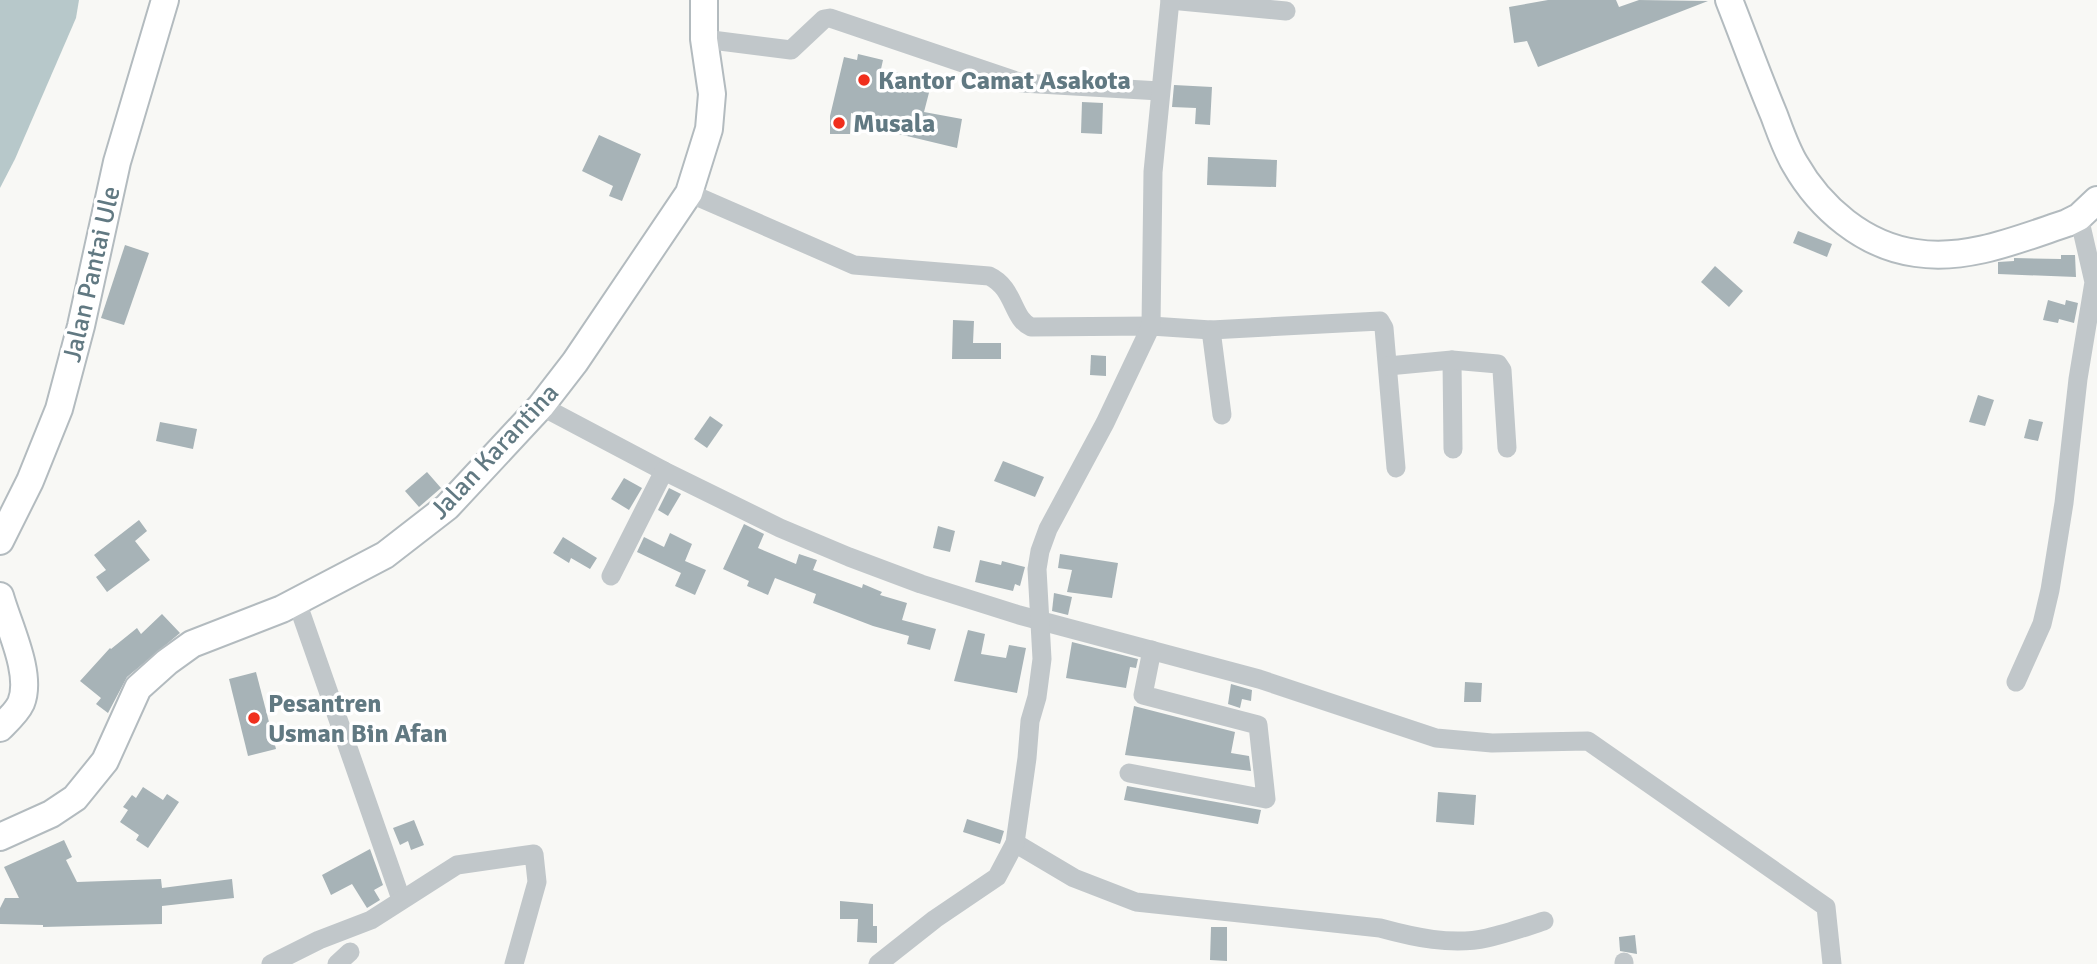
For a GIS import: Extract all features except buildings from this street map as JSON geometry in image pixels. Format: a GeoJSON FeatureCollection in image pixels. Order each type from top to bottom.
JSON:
{"type":"FeatureCollection","features":[{"type":"Feature","properties":{"kind":"street","name":"Jalan Pantai Ule"},"geometry":{"type":"LineString","coordinates":[[0,541],[30,481],[59,410],[81,326],[117,162],[165,0]]}},
{"type":"Feature","properties":{"kind":"street","name":"Jalan Karantina"},"geometry":{"type":"LineString","coordinates":[[0,837],[51,814],[75,798],[104,761],[138,688],[167,662],[192,644],[297,602],[385,555],[447,507],[541,407],[583,351],[689,194],[709,129],[712,94],[704,39],[704,0]]}},
{"type":"Feature","properties":{"kind":"street"},"geometry":{"type":"LineString","coordinates":[[878,964],[997,877],[1015,843],[1030,721],[1037,696],[1042,659],[1037,569],[1040,551],[1048,529],[1105,423],[1151,327],[1152,221],[1160,91],[1170,0],[1286,11]]}},
{"type":"Feature","properties":{"kind":"street"},"geometry":{"type":"LineString","coordinates":[[1729,0],[1793,162],[1809,187],[1828,208],[1859,233],[1916,253],[1948,253],[1985,249],[2013,241],[2088,209],[2095,282],[2078,379],[2064,503],[2050,590],[2035,642],[2016,682]]}},
{"type":"Feature","properties":{"kind":"street"},"geometry":{"type":"LineString","coordinates":[[704,39],[791,50],[824,19],[830,18],[1022,83],[1160,91]]}},
{"type":"Feature","properties":{"kind":"street"},"geometry":{"type":"LineString","coordinates":[[689,194],[854,265],[989,276],[1003,283],[1027,326],[1211,330],[1380,321],[1384,328],[1396,468]]}},
{"type":"Feature","properties":{"kind":"street"},"geometry":{"type":"LineString","coordinates":[[1211,330],[1222,415]]}},
{"type":"Feature","properties":{"kind":"street"},"geometry":{"type":"LineString","coordinates":[[1388,366],[1452,360],[1494,362],[1502,370],[1507,449]]}},
{"type":"Feature","properties":{"kind":"street"},"geometry":{"type":"LineString","coordinates":[[1452,360],[1453,449]]}},
{"type":"Feature","properties":{"kind":"street"},"geometry":{"type":"LineString","coordinates":[[541,407],[780,528],[921,584],[1038,621],[1259,679],[1436,738],[1492,743],[1588,741],[1826,907],[1832,964]]}},
{"type":"Feature","properties":{"kind":"street"},"geometry":{"type":"LineString","coordinates":[[611,576],[664,471]]}},
{"type":"Feature","properties":{"kind":"street"},"geometry":{"type":"LineString","coordinates":[[0,596],[23,668],[25,687],[21,704],[0,728]]}},
{"type":"Feature","properties":{"kind":"street"},"geometry":{"type":"LineString","coordinates":[[297,602],[401,899]]}},
{"type":"Feature","properties":{"kind":"street"},"geometry":{"type":"LineString","coordinates":[[1129,773],[1266,799],[1258,724],[1143,695],[1152,650]]}},
{"type":"Feature","properties":{"kind":"street"},"geometry":{"type":"LineString","coordinates":[[1015,843],[1074,878],[1136,902],[1380,928],[1412,937],[1445,940],[1485,939],[1544,921]]}},
{"type":"Feature","properties":{"kind":"street"},"geometry":{"type":"LineString","coordinates":[[271,964],[318,940],[370,920],[457,864],[534,854],[537,882],[514,964]]}},
{"type":"Feature","properties":{"kind":"shaded area"},"geometry":{"type":"Polygon","coordinates":[[[0,0],[79,0],[76,18],[0,188],[0,0]]]}},
{"type":"Feature","properties":{"kind":"place","name":"Kantor Camat Asakota"},"geometry":{"type":"Point","coordinates":[864,80]}},
{"type":"Feature","properties":{"kind":"place","name":"Musala"},"geometry":{"type":"Point","coordinates":[839,123]}},
{"type":"Feature","properties":{"kind":"place","name":"Pesantren Usman Bin Afan"},"geometry":{"type":"Point","coordinates":[254,718]}}]}
